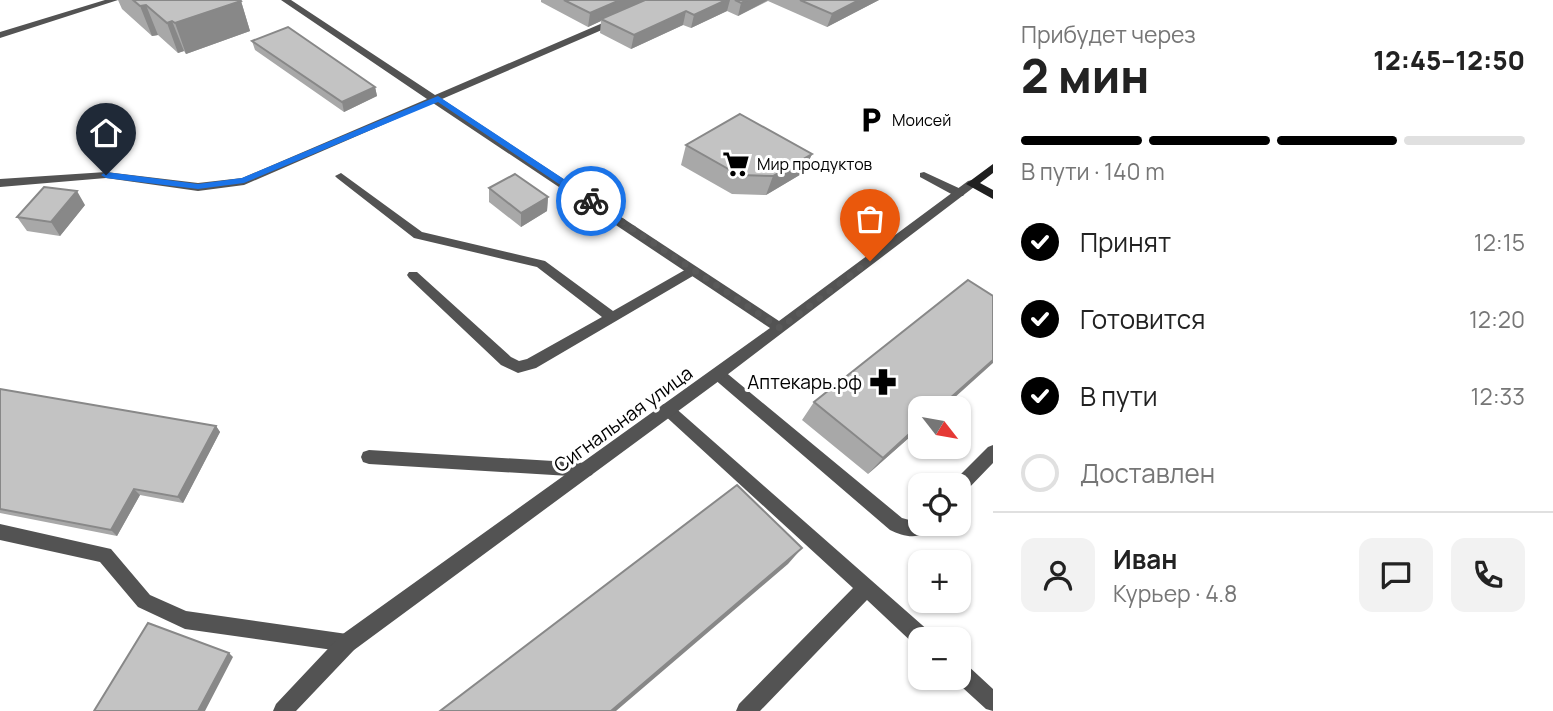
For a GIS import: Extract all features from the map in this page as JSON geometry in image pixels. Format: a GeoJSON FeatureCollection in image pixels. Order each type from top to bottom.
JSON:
{"type":"FeatureCollection","features":[{"type":"Feature","properties":{"kind":"street"},"geometry":{"type":"LineString","coordinates":[[0,35],[114,0]]}},
{"type":"Feature","properties":{"kind":"street"},"geometry":{"type":"LineString","coordinates":[[285,0],[780,328]]}},
{"type":"Feature","properties":{"kind":"street"},"geometry":{"type":"LineString","coordinates":[[0,183],[106,175],[198,187],[244,181],[624,16]]}},
{"type":"Feature","properties":{"kind":"street","name":"Сигнальная улица"},"geometry":{"type":"LineString","coordinates":[[284,711],[347,642],[718,374],[993,167]]}},
{"type":"Feature","properties":{"kind":"street"},"geometry":{"type":"LineString","coordinates":[[924,175],[993,195]]}},
{"type":"Feature","properties":{"kind":"street"},"geometry":{"type":"LineString","coordinates":[[341,176],[418,235],[541,264],[612,317]]}},
{"type":"Feature","properties":{"kind":"street"},"geometry":{"type":"LineString","coordinates":[[413,275],[506,361],[518,367],[531,364],[694,270]]}},
{"type":"Feature","properties":{"kind":"street"},"geometry":{"type":"LineString","coordinates":[[718,374],[896,524],[908,531]]}},
{"type":"Feature","properties":{"kind":"street"},"geometry":{"type":"LineString","coordinates":[[667,410],[910,627]]}},
{"type":"Feature","properties":{"kind":"street"},"geometry":{"type":"LineString","coordinates":[[971,475],[993,452]]}},
{"type":"Feature","properties":{"kind":"street"},"geometry":{"type":"LineString","coordinates":[[369,457],[586,470]]}},
{"type":"Feature","properties":{"kind":"street"},"geometry":{"type":"LineString","coordinates":[[0,532],[105,555],[144,601],[186,620],[347,642]]}},
{"type":"Feature","properties":{"kind":"street"},"geometry":{"type":"LineString","coordinates":[[746,711],[867,587]]}},
{"type":"Feature","properties":{"kind":"street"},"geometry":{"type":"LineString","coordinates":[[971,682],[993,702]]}},
{"type":"Feature","properties":{"kind":"building"},"geometry":{"type":"Polygon","coordinates":[[[133,0],[241,1],[175,23],[167,23],[146,5],[140,6],[133,0]]]}},
{"type":"Feature","properties":{"kind":"building"},"geometry":{"type":"Polygon","coordinates":[[[564,0],[620,0],[590,13],[564,0]]]}},
{"type":"Feature","properties":{"kind":"building"},"geometry":{"type":"Polygon","coordinates":[[[645,0],[726,0],[694,15],[686,11],[634,35],[601,19],[645,0]]]}},
{"type":"Feature","properties":{"kind":"building"},"geometry":{"type":"Polygon","coordinates":[[[800,0],[859,0],[832,14],[800,0]]]}},
{"type":"Feature","properties":{"kind":"building"},"geometry":{"type":"Polygon","coordinates":[[[288,27],[375,87],[342,102],[252,41],[288,27]]]}},
{"type":"Feature","properties":{"kind":"building"},"geometry":{"type":"Polygon","coordinates":[[[740,114],[812,154],[773,176],[739,175],[686,145],[740,114]]]}},
{"type":"Feature","properties":{"kind":"building"},"geometry":{"type":"Polygon","coordinates":[[[515,174],[548,197],[521,213],[489,188],[515,174]]]}},
{"type":"Feature","properties":{"kind":"building"},"geometry":{"type":"Polygon","coordinates":[[[44,187],[77,191],[51,222],[17,217],[44,187]]]}},
{"type":"Feature","properties":{"kind":"building"},"geometry":{"type":"Polygon","coordinates":[[[968,280],[993,296],[993,360],[952,396],[908,396],[908,435],[883,458],[814,402],[968,280]]]}},
{"type":"Feature","properties":{"kind":"building"},"geometry":{"type":"Polygon","coordinates":[[[0,389],[216,426],[178,497],[134,489],[111,530],[0,509],[0,389]]]}},
{"type":"Feature","properties":{"kind":"building"},"geometry":{"type":"Polygon","coordinates":[[[737,485],[802,548],[611,711],[440,711],[737,485]]]}},
{"type":"Feature","properties":{"kind":"building"},"geometry":{"type":"Polygon","coordinates":[[[148,623],[229,653],[198,711],[94,711],[148,623]]]}},
{"type":"Feature","properties":{"kind":"way so far"},"geometry":{"type":"LineString","coordinates":[[591,201],[780,328],[870,261]]}},
{"type":"Feature","properties":{"kind":"place","name":"Моисей"},"geometry":{"type":"Point","coordinates":[871,120]}},
{"type":"Feature","properties":{"kind":"place","name":"Мир продуктов"},"geometry":{"type":"Point","coordinates":[736,164]}},
{"type":"Feature","properties":{"kind":"place","name":"Аптекарь.рф"},"geometry":{"type":"Point","coordinates":[883,382]}},
{"type":"Feature","properties":{"kind":"route"},"geometry":{"type":"LineString","coordinates":[[106,175],[198,187],[244,181],[438,99],[591,201]]}}]}
